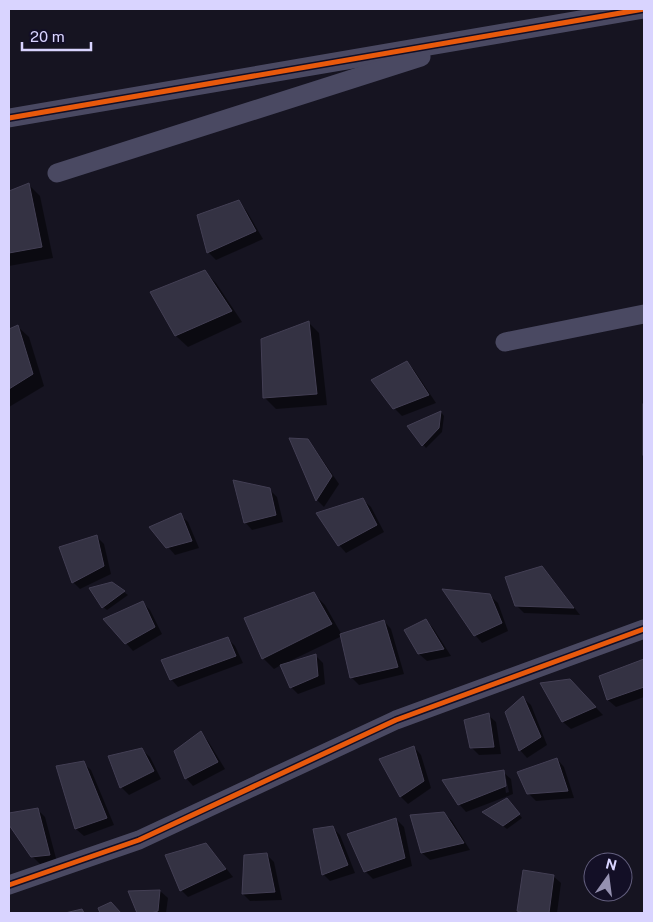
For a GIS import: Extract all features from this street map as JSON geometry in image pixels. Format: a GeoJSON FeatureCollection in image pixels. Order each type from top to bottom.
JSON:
{"type":"FeatureCollection","features":[{"type":"Feature","properties":{"kind":"street"},"geometry":{"type":"LineString","coordinates":[[9,118],[644,9]]}},
{"type":"Feature","properties":{"kind":"street"},"geometry":{"type":"LineString","coordinates":[[57,173],[489,36]]}},
{"type":"Feature","properties":{"kind":"street"},"geometry":{"type":"LineString","coordinates":[[505,342],[644,314]]}},
{"type":"Feature","properties":{"kind":"street"},"geometry":{"type":"LineString","coordinates":[[9,885],[139,840],[396,720],[644,629]]}},
{"type":"Feature","properties":{"kind":"building"},"geometry":{"type":"Polygon","coordinates":[[[29,183],[42,247],[9,253],[9,191],[29,183]]]}},
{"type":"Feature","properties":{"kind":"building"},"geometry":{"type":"Polygon","coordinates":[[[239,200],[256,231],[207,253],[197,215],[239,200]]]}},
{"type":"Feature","properties":{"kind":"building"},"geometry":{"type":"Polygon","coordinates":[[[205,270],[232,311],[175,336],[150,292],[205,270]]]}},
{"type":"Feature","properties":{"kind":"building"},"geometry":{"type":"Polygon","coordinates":[[[309,321],[317,394],[263,398],[261,339],[309,321]]]}},
{"type":"Feature","properties":{"kind":"building"},"geometry":{"type":"Polygon","coordinates":[[[18,325],[33,374],[9,389],[9,329],[18,325]]]}},
{"type":"Feature","properties":{"kind":"building"},"geometry":{"type":"Polygon","coordinates":[[[407,361],[429,395],[393,409],[371,380],[407,361]]]}},
{"type":"Feature","properties":{"kind":"building"},"geometry":{"type":"Polygon","coordinates":[[[644,404],[644,455],[643,455],[644,404]]]}},
{"type":"Feature","properties":{"kind":"building"},"geometry":{"type":"Polygon","coordinates":[[[441,411],[439,428],[422,446],[407,426],[441,411]]]}},
{"type":"Feature","properties":{"kind":"building"},"geometry":{"type":"Polygon","coordinates":[[[289,438],[308,439],[332,476],[316,501],[289,438]]]}},
{"type":"Feature","properties":{"kind":"building"},"geometry":{"type":"Polygon","coordinates":[[[233,480],[270,488],[276,515],[244,523],[233,480]]]}},
{"type":"Feature","properties":{"kind":"building"},"geometry":{"type":"Polygon","coordinates":[[[363,498],[377,525],[338,546],[316,513],[363,498]]]}},
{"type":"Feature","properties":{"kind":"building"},"geometry":{"type":"Polygon","coordinates":[[[181,513],[192,541],[166,548],[149,527],[181,513]]]}},
{"type":"Feature","properties":{"kind":"building"},"geometry":{"type":"Polygon","coordinates":[[[97,535],[104,566],[72,583],[59,547],[97,535]]]}},
{"type":"Feature","properties":{"kind":"building"},"geometry":{"type":"Polygon","coordinates":[[[542,566],[574,608],[515,606],[505,577],[542,566]]]}},
{"type":"Feature","properties":{"kind":"building"},"geometry":{"type":"Polygon","coordinates":[[[112,582],[125,591],[102,608],[89,588],[112,582]]]}},
{"type":"Feature","properties":{"kind":"building"},"geometry":{"type":"Polygon","coordinates":[[[442,589],[490,594],[502,623],[474,636],[442,589]]]}},
{"type":"Feature","properties":{"kind":"building"},"geometry":{"type":"Polygon","coordinates":[[[314,592],[332,624],[262,659],[244,618],[314,592]]]}},
{"type":"Feature","properties":{"kind":"building"},"geometry":{"type":"Polygon","coordinates":[[[143,601],[155,627],[125,644],[103,619],[143,601]]]}},
{"type":"Feature","properties":{"kind":"building"},"geometry":{"type":"Polygon","coordinates":[[[426,619],[444,649],[418,654],[404,630],[426,619]]]}},
{"type":"Feature","properties":{"kind":"building"},"geometry":{"type":"Polygon","coordinates":[[[384,620],[398,667],[350,678],[340,634],[384,620]]]}},
{"type":"Feature","properties":{"kind":"building"},"geometry":{"type":"Polygon","coordinates":[[[228,637],[236,656],[170,680],[161,660],[228,637]]]}},
{"type":"Feature","properties":{"kind":"building"},"geometry":{"type":"Polygon","coordinates":[[[316,654],[318,676],[290,688],[280,665],[316,654]]]}},
{"type":"Feature","properties":{"kind":"building"},"geometry":{"type":"Polygon","coordinates":[[[644,659],[644,687],[607,700],[599,676],[644,659]]]}},
{"type":"Feature","properties":{"kind":"building"},"geometry":{"type":"Polygon","coordinates":[[[570,679],[596,707],[562,722],[540,683],[570,679]]]}},
{"type":"Feature","properties":{"kind":"building"},"geometry":{"type":"Polygon","coordinates":[[[523,696],[541,737],[519,751],[505,712],[523,696]]]}},
{"type":"Feature","properties":{"kind":"building"},"geometry":{"type":"Polygon","coordinates":[[[489,713],[494,747],[470,748],[464,720],[489,713]]]}},
{"type":"Feature","properties":{"kind":"building"},"geometry":{"type":"Polygon","coordinates":[[[201,731],[218,762],[185,779],[174,751],[201,731]]]}},
{"type":"Feature","properties":{"kind":"building"},"geometry":{"type":"Polygon","coordinates":[[[414,746],[424,781],[400,797],[379,759],[414,746]]]}},
{"type":"Feature","properties":{"kind":"building"},"geometry":{"type":"Polygon","coordinates":[[[142,748],[154,771],[120,788],[108,756],[142,748]]]}},
{"type":"Feature","properties":{"kind":"building"},"geometry":{"type":"Polygon","coordinates":[[[557,758],[568,791],[527,794],[517,772],[557,758]]]}},
{"type":"Feature","properties":{"kind":"building"},"geometry":{"type":"Polygon","coordinates":[[[84,761],[107,818],[75,829],[56,766],[84,761]]]}},
{"type":"Feature","properties":{"kind":"building"},"geometry":{"type":"Polygon","coordinates":[[[504,770],[506,786],[458,805],[442,780],[504,770]]]}},
{"type":"Feature","properties":{"kind":"building"},"geometry":{"type":"Polygon","coordinates":[[[507,798],[520,814],[503,826],[482,812],[507,798]]]}},
{"type":"Feature","properties":{"kind":"building"},"geometry":{"type":"Polygon","coordinates":[[[38,808],[50,855],[31,857],[9,825],[9,813],[38,808]]]}},
{"type":"Feature","properties":{"kind":"building"},"geometry":{"type":"Polygon","coordinates":[[[444,812],[464,843],[421,853],[410,815],[444,812]]]}},
{"type":"Feature","properties":{"kind":"building"},"geometry":{"type":"Polygon","coordinates":[[[396,818],[405,858],[364,872],[347,834],[396,818]]]}},
{"type":"Feature","properties":{"kind":"building"},"geometry":{"type":"Polygon","coordinates":[[[333,826],[348,865],[322,875],[313,829],[333,826]]]}},
{"type":"Feature","properties":{"kind":"building"},"geometry":{"type":"Polygon","coordinates":[[[206,843],[226,869],[180,891],[165,855],[206,843]]]}},
{"type":"Feature","properties":{"kind":"building"},"geometry":{"type":"Polygon","coordinates":[[[267,853],[275,892],[242,894],[244,855],[267,853]]]}},
{"type":"Feature","properties":{"kind":"building"},"geometry":{"type":"Polygon","coordinates":[[[523,870],[554,875],[549,913],[524,913],[517,911],[523,870]]]}},
{"type":"Feature","properties":{"kind":"building"},"geometry":{"type":"Polygon","coordinates":[[[160,890],[158,911],[137,913],[128,891],[160,890]]]}},
{"type":"Feature","properties":{"kind":"building"},"geometry":{"type":"Polygon","coordinates":[[[111,902],[121,913],[100,913],[98,908],[111,902]]]}},
{"type":"Feature","properties":{"kind":"building"},"geometry":{"type":"Polygon","coordinates":[[[82,909],[84,913],[65,913],[82,909]]]}},
{"type":"Feature","properties":{"kind":"cycle path"},"geometry":{"type":"LineString","coordinates":[[9,118],[644,9]]}},
{"type":"Feature","properties":{"kind":"cycle path"},"geometry":{"type":"LineString","coordinates":[[9,885],[139,840],[396,720],[644,629]]}}]}
